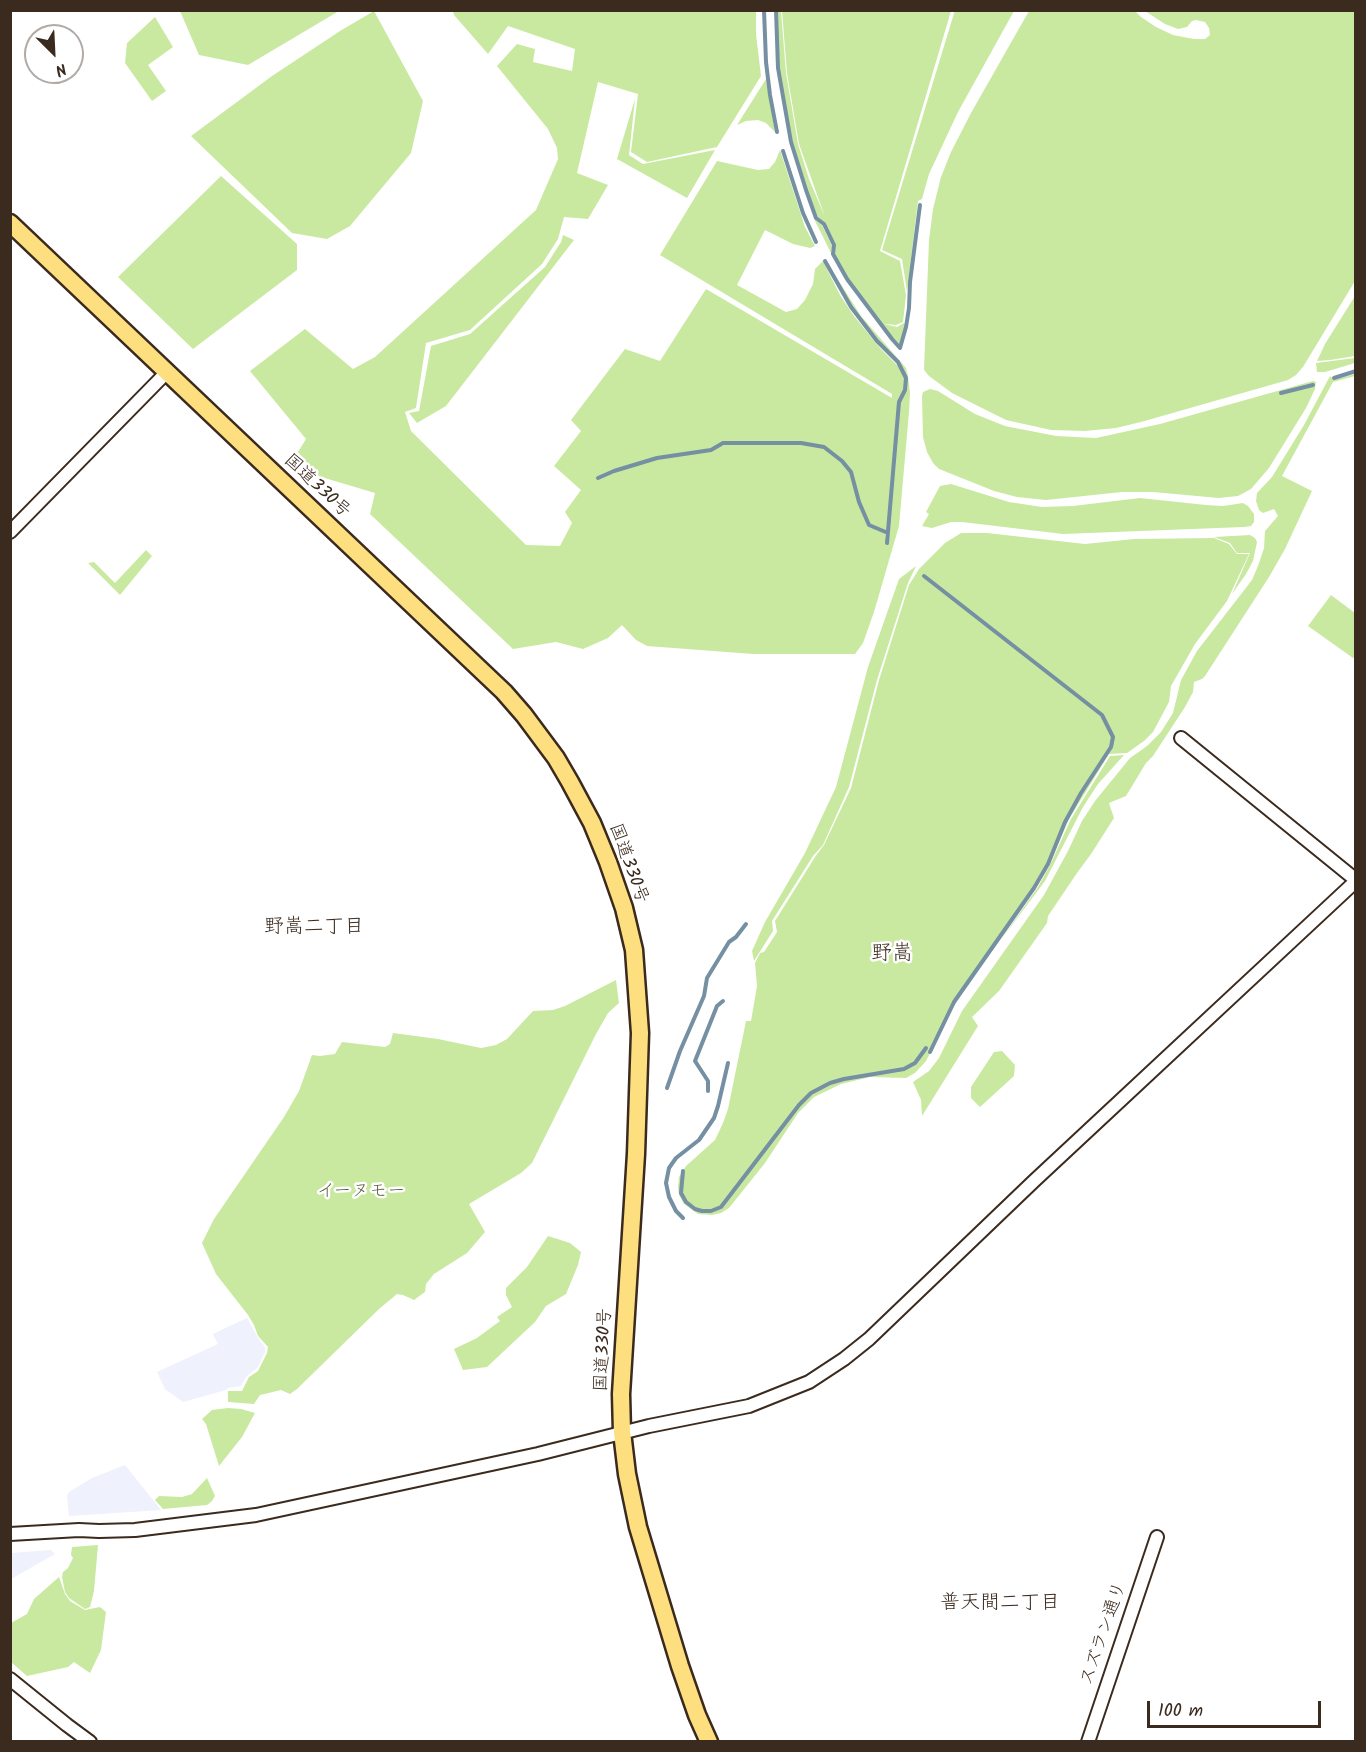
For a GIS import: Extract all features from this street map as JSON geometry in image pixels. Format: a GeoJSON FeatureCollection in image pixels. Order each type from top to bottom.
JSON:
{"type":"FeatureCollection","features":[{"type":"Feature","properties":{"kind":"highway","name":"国道330号"},"geometry":{"type":"LineString","coordinates":[[10,223],[504,692],[556,758],[600,841],[624,908],[634,950],[640,1033],[636,1154],[623,1350],[622,1432],[633,1506],[646,1556],[680,1666],[709,1742]]}},
{"type":"Feature","properties":{"kind":"street"},"geometry":{"type":"LineString","coordinates":[[10,532],[166,373]]}},
{"type":"Feature","properties":{"kind":"street"},"geometry":{"type":"LineString","coordinates":[[10,1534],[135,1530],[256,1515],[528,1456],[622,1432],[749,1406],[809,1382],[844,1359],[912,1299],[1356,881],[1181,738]]}},
{"type":"Feature","properties":{"kind":"street","name":"スズラン通り"},"geometry":{"type":"LineString","coordinates":[[1088,1742],[1157,1538]]}},
{"type":"Feature","properties":{"kind":"street"},"geometry":{"type":"LineString","coordinates":[[10,1679],[90,1742]]}},
{"type":"Feature","properties":{"kind":"shaded area"},"geometry":{"type":"Polygon","coordinates":[[[247,1318],[265,1347],[265,1352],[258,1367],[246,1377],[241,1386],[183,1402],[165,1389],[157,1372],[218,1344],[213,1334],[247,1318]]]}},
{"type":"Feature","properties":{"kind":"shaded area"},"geometry":{"type":"Polygon","coordinates":[[[125,1465],[161,1510],[69,1516],[67,1495],[69,1492],[92,1478],[125,1465]]]}},
{"type":"Feature","properties":{"kind":"shaded area"},"geometry":{"type":"Polygon","coordinates":[[[51,1550],[55,1554],[11,1579],[11,1553],[51,1550]]]}},
{"type":"Feature","properties":{"kind":"green space"},"geometry":{"type":"Polygon","coordinates":[[[955,10],[1014,11],[958,112],[929,174],[922,199],[918,201],[907,292],[902,259],[882,250],[955,10]]]}},
{"type":"Feature","properties":{"kind":"green space"},"geometry":{"type":"Polygon","coordinates":[[[180,11],[339,11],[248,65],[199,55],[180,11]]]}},
{"type":"Feature","properties":{"kind":"green space"},"geometry":{"type":"Polygon","coordinates":[[[374,11],[423,101],[411,153],[350,226],[327,239],[292,233],[191,136],[272,76],[374,11]]]}},
{"type":"Feature","properties":{"kind":"green space"},"geometry":{"type":"Polygon","coordinates":[[[453,11],[756,11],[761,76],[717,147],[647,162],[631,152],[638,94],[598,82],[577,173],[608,185],[588,219],[564,217],[558,239],[542,264],[470,330],[426,343],[416,408],[405,412],[411,431],[526,545],[560,546],[572,523],[565,512],[581,490],[554,466],[581,431],[571,420],[625,349],[660,361],[706,289],[892,398],[892,394],[660,255],[717,161],[758,170],[769,169],[780,150],[805,227],[815,246],[810,248],[793,244],[765,230],[737,285],[786,312],[797,309],[805,300],[813,284],[815,269],[823,261],[840,295],[854,316],[901,369],[905,378],[905,390],[898,401],[887,532],[885,532],[887,544],[900,402],[906,391],[907,379],[899,362],[852,307],[828,264],[861,316],[906,368],[908,376],[909,412],[899,526],[874,612],[863,643],[855,654],[753,654],[647,646],[636,640],[622,625],[608,638],[583,649],[556,642],[513,649],[370,514],[375,493],[318,476],[298,452],[306,439],[250,371],[305,329],[353,369],[375,357],[536,210],[558,159],[557,148],[548,129],[497,66],[517,44],[535,49],[533,62],[572,71],[575,49],[508,26],[488,54],[453,11]]]}},
{"type":"Feature","properties":{"kind":"green space"},"geometry":{"type":"Polygon","coordinates":[[[777,11],[781,11],[786,73],[798,144],[809,179],[825,217],[799,144],[787,73],[782,11],[951,11],[880,251],[900,261],[906,295],[903,322],[896,325],[884,324],[897,327],[904,323],[900,346],[892,339],[848,279],[834,254],[835,246],[825,223],[818,217],[807,190],[792,141],[779,67],[777,11]]]}},
{"type":"Feature","properties":{"kind":"green space"},"geometry":{"type":"Polygon","coordinates":[[[1029,11],[1135,11],[1156,27],[1173,35],[1205,39],[1210,35],[1205,22],[1192,21],[1187,27],[1178,29],[1165,24],[1145,11],[1355,11],[1355,281],[1296,375],[1288,380],[1141,422],[1116,428],[1085,431],[1051,430],[1006,420],[952,393],[924,370],[929,240],[933,209],[941,177],[971,113],[1029,11]]]}},
{"type":"Feature","properties":{"kind":"green space"},"geometry":{"type":"Polygon","coordinates":[[[155,17],[173,47],[148,65],[166,91],[152,101],[125,63],[127,43],[155,17]]]}},
{"type":"Feature","properties":{"kind":"green space"},"geometry":{"type":"Polygon","coordinates":[[[766,79],[775,132],[766,123],[758,120],[746,121],[737,125],[766,79]]]}},
{"type":"Feature","properties":{"kind":"green space"},"geometry":{"type":"Polygon","coordinates":[[[635,99],[629,155],[643,164],[715,150],[687,198],[617,159],[635,99]]]}},
{"type":"Feature","properties":{"kind":"green space"},"geometry":{"type":"Polygon","coordinates":[[[221,176],[297,244],[297,270],[193,349],[118,277],[221,176]]]}},
{"type":"Feature","properties":{"kind":"green space"},"geometry":{"type":"Polygon","coordinates":[[[814,219],[822,225],[832,246],[831,253],[814,219]]]}},
{"type":"Feature","properties":{"kind":"green space"},"geometry":{"type":"Polygon","coordinates":[[[563,235],[574,240],[446,406],[417,423],[409,413],[419,411],[431,346],[470,334],[545,267],[563,235]]]}},
{"type":"Feature","properties":{"kind":"green space"},"geometry":{"type":"Polygon","coordinates":[[[1355,296],[1355,356],[1317,361],[1325,344],[1355,296]]]}},
{"type":"Feature","properties":{"kind":"green space"},"geometry":{"type":"Polygon","coordinates":[[[1355,358],[1355,363],[1325,372],[1317,372],[1316,363],[1355,358]]]}},
{"type":"Feature","properties":{"kind":"green space"},"geometry":{"type":"Polygon","coordinates":[[[1355,374],[1355,376],[1333,382],[1282,476],[1312,491],[1269,577],[1205,676],[1194,682],[1193,692],[1185,707],[1126,796],[1109,803],[1114,818],[1048,916],[1047,923],[999,991],[972,1017],[978,1026],[922,1116],[921,1100],[913,1082],[929,1071],[939,1058],[962,1011],[1044,895],[1082,821],[1095,801],[1130,758],[1161,732],[1173,713],[1181,680],[1197,651],[1252,580],[1264,548],[1265,531],[1278,516],[1274,509],[1263,513],[1259,510],[1256,501],[1257,493],[1272,477],[1304,425],[1330,376],[1334,380],[1355,374]]]}},
{"type":"Feature","properties":{"kind":"green space"},"geometry":{"type":"Polygon","coordinates":[[[1316,382],[1315,389],[1306,408],[1269,468],[1251,489],[1238,496],[1219,498],[1153,492],[1122,492],[1046,500],[1017,497],[994,491],[939,469],[927,452],[923,437],[922,396],[923,392],[930,389],[938,391],[975,414],[1005,426],[1056,436],[1096,438],[1160,424],[1316,382]]]}},
{"type":"Feature","properties":{"kind":"green space"},"geometry":{"type":"Polygon","coordinates":[[[951,484],[1009,502],[1042,507],[1073,506],[1140,498],[1223,506],[1243,503],[1254,514],[1254,522],[1251,526],[1244,527],[1063,534],[962,522],[951,522],[932,528],[922,526],[929,514],[926,512],[940,486],[951,484]]]}},
{"type":"Feature","properties":{"kind":"green space"},"geometry":{"type":"Polygon","coordinates":[[[961,533],[987,533],[1085,544],[1134,539],[1214,538],[1229,544],[1237,554],[1249,554],[1227,601],[1195,644],[1171,686],[1169,702],[1153,732],[1127,753],[1109,754],[1069,819],[1037,886],[957,1001],[926,1061],[915,1073],[906,1078],[870,1077],[841,1084],[814,1097],[798,1113],[765,1163],[729,1208],[712,1215],[698,1214],[684,1204],[679,1195],[679,1177],[686,1166],[715,1140],[728,1109],[746,1021],[751,1021],[757,986],[755,963],[777,932],[775,921],[824,845],[851,788],[879,680],[909,585],[919,569],[945,543],[961,533]]]}},
{"type":"Feature","properties":{"kind":"green space"},"geometry":{"type":"Polygon","coordinates":[[[1250,535],[1257,542],[1253,561],[1232,594],[1250,553],[1237,553],[1230,543],[1214,537],[1250,535]]]}},
{"type":"Feature","properties":{"kind":"green space"},"geometry":{"type":"Polygon","coordinates":[[[146,550],[152,556],[120,595],[88,563],[94,562],[115,583],[146,550]]]}},
{"type":"Feature","properties":{"kind":"green space"},"geometry":{"type":"Polygon","coordinates":[[[916,566],[908,583],[877,680],[849,787],[823,845],[813,856],[772,921],[773,931],[754,961],[752,951],[765,922],[805,853],[836,787],[868,667],[899,579],[916,566]]]}},
{"type":"Feature","properties":{"kind":"green space"},"geometry":{"type":"Polygon","coordinates":[[[1331,595],[1355,613],[1355,657],[1353,658],[1308,626],[1331,595]]]}},
{"type":"Feature","properties":{"kind":"green space"},"geometry":{"type":"Polygon","coordinates":[[[1124,755],[1098,784],[1083,807],[1045,881],[1000,941],[1038,887],[1071,819],[1110,756],[1124,755]]]}},
{"type":"Feature","properties":{"kind":"green space","name":"イーヌモー"},"geometry":{"type":"Polygon","coordinates":[[[616,980],[619,1003],[608,1013],[596,1034],[532,1163],[521,1173],[469,1204],[485,1232],[467,1253],[434,1274],[426,1284],[425,1292],[414,1300],[397,1294],[290,1394],[281,1390],[260,1395],[254,1404],[228,1402],[228,1391],[242,1391],[249,1377],[258,1371],[268,1347],[258,1336],[248,1315],[216,1274],[202,1243],[214,1219],[284,1117],[299,1091],[312,1055],[335,1054],[342,1042],[385,1047],[390,1044],[393,1033],[481,1048],[496,1045],[507,1039],[533,1011],[553,1010],[565,1006],[616,980]]]}},
{"type":"Feature","properties":{"kind":"green space"},"geometry":{"type":"Polygon","coordinates":[[[1002,1051],[1015,1065],[1014,1076],[980,1107],[971,1098],[971,1087],[994,1052],[1002,1051]]]}},
{"type":"Feature","properties":{"kind":"green space"},"geometry":{"type":"Polygon","coordinates":[[[548,1236],[570,1243],[581,1252],[566,1294],[546,1306],[535,1322],[487,1367],[463,1370],[454,1349],[477,1338],[500,1321],[497,1317],[512,1307],[506,1295],[506,1288],[527,1267],[548,1236]]]}},
{"type":"Feature","properties":{"kind":"green space"},"geometry":{"type":"Polygon","coordinates":[[[228,1408],[255,1413],[242,1437],[219,1466],[206,1424],[202,1419],[212,1410],[228,1408]]]}},
{"type":"Feature","properties":{"kind":"green space"},"geometry":{"type":"Polygon","coordinates":[[[207,1478],[215,1496],[207,1505],[163,1509],[155,1500],[159,1496],[182,1497],[192,1494],[207,1478]]]}},
{"type":"Feature","properties":{"kind":"green space"},"geometry":{"type":"Polygon","coordinates":[[[98,1545],[94,1591],[90,1607],[85,1609],[69,1598],[65,1592],[63,1572],[73,1558],[72,1547],[98,1545]]]}},
{"type":"Feature","properties":{"kind":"green space"},"geometry":{"type":"Polygon","coordinates":[[[59,1577],[70,1601],[85,1610],[100,1607],[106,1612],[101,1650],[90,1673],[74,1662],[68,1667],[27,1676],[11,1662],[11,1623],[27,1614],[34,1599],[59,1577]]]}},
{"type":"Feature","properties":{"kind":"waterway"},"geometry":{"type":"LineString","coordinates":[[764,10],[766,62],[777,132]]}},
{"type":"Feature","properties":{"kind":"waterway"},"geometry":{"type":"LineString","coordinates":[[776,10],[778,68],[791,142],[816,218],[824,224],[834,245],[833,254],[847,279],[900,348],[909,308],[920,205]]}},
{"type":"Feature","properties":{"kind":"waterway"},"geometry":{"type":"LineString","coordinates":[[783,151],[803,213],[816,242]]}},
{"type":"Feature","properties":{"kind":"waterway"},"geometry":{"type":"LineString","coordinates":[[825,261],[851,307],[877,341],[898,362],[906,378],[905,390],[899,402],[887,543]]}},
{"type":"Feature","properties":{"kind":"waterway"},"geometry":{"type":"LineString","coordinates":[[1334,378],[1356,371]]}},
{"type":"Feature","properties":{"kind":"waterway"},"geometry":{"type":"LineString","coordinates":[[1281,393],[1313,385]]}},
{"type":"Feature","properties":{"kind":"waterway"},"geometry":{"type":"LineString","coordinates":[[598,478],[657,458],[711,450],[723,443],[801,443],[824,447],[842,461],[851,472],[859,502],[869,525],[888,533]]}},
{"type":"Feature","properties":{"kind":"waterway"},"geometry":{"type":"LineString","coordinates":[[924,576],[1102,715],[1113,737],[1111,747],[1065,822],[1048,864],[1034,888],[954,1002],[930,1052]]}},
{"type":"Feature","properties":{"kind":"waterway"},"geometry":{"type":"LineString","coordinates":[[667,1088],[704,996],[707,978],[729,942],[746,924]]}},
{"type":"Feature","properties":{"kind":"waterway"},"geometry":{"type":"LineString","coordinates":[[708,1091],[708,1081],[695,1061],[717,1006],[723,1001]]}},
{"type":"Feature","properties":{"kind":"waterway"},"geometry":{"type":"LineString","coordinates":[[683,1171],[681,1193],[686,1202],[702,1211],[711,1211],[721,1207],[799,1105],[811,1093],[844,1079],[904,1069],[915,1063],[926,1048]]}},
{"type":"Feature","properties":{"kind":"waterway"},"geometry":{"type":"LineString","coordinates":[[683,1218],[676,1211],[669,1197],[666,1183],[669,1168],[676,1158],[699,1140],[714,1118],[728,1063]]}},
{"type":"Feature","properties":{"kind":"district","name":"野嵩二丁目"},"geometry":{"type":"Point","coordinates":[314,929]}},
{"type":"Feature","properties":{"kind":"district","name":"野嵩"},"geometry":{"type":"Point","coordinates":[892,955]}},
{"type":"Feature","properties":{"kind":"district","name":"普天間二丁目"},"geometry":{"type":"Point","coordinates":[1000,1605]}}]}
